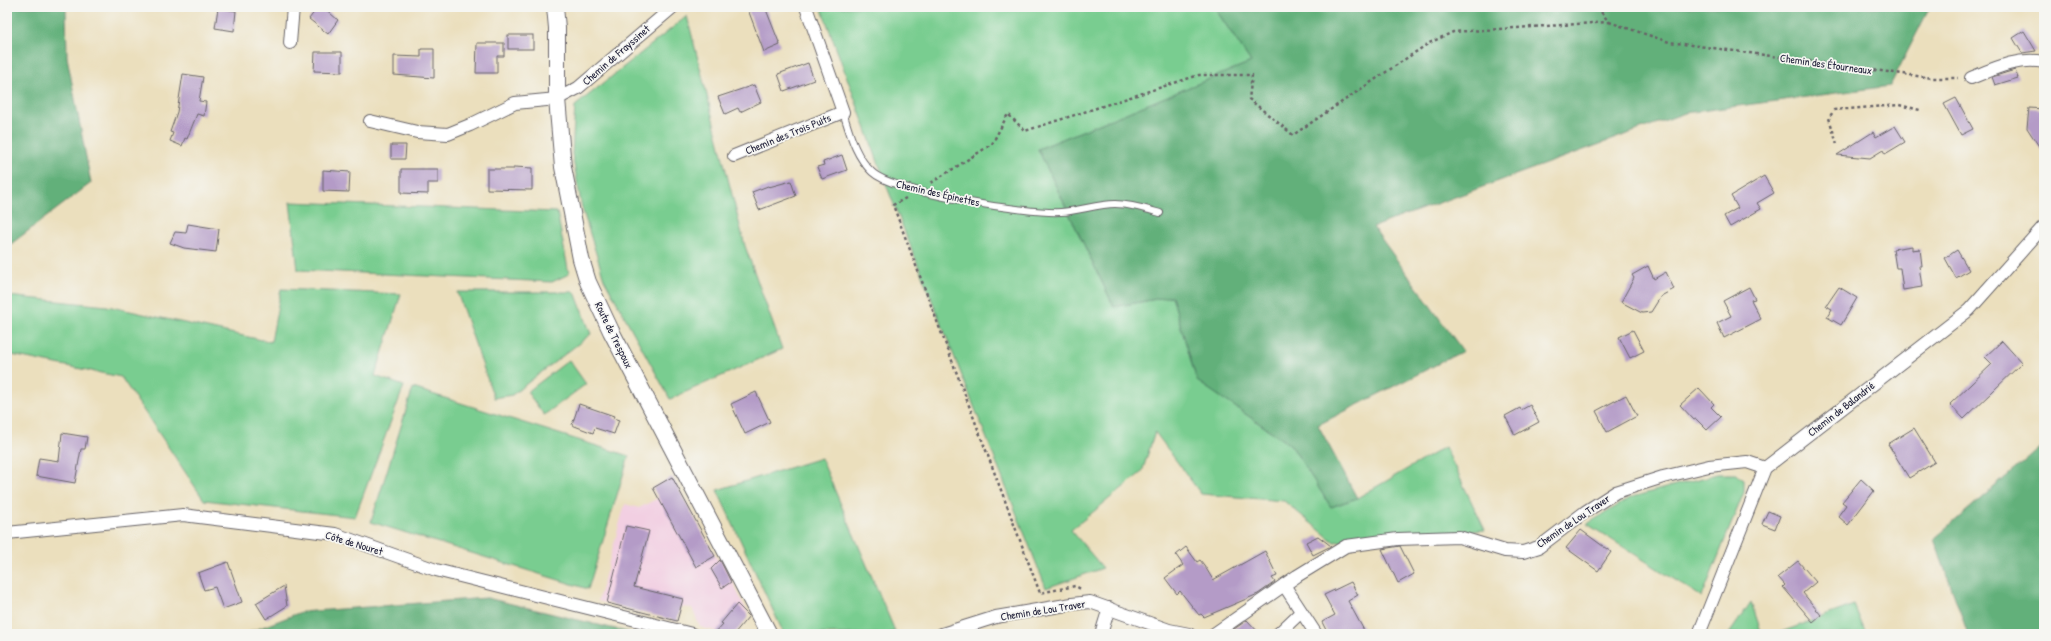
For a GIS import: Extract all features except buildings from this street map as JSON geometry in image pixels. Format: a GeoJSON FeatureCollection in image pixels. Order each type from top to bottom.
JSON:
{"type":"FeatureCollection","features":[{"type":"Feature","properties":{"kind":"street"},"geometry":{"type":"LineString","coordinates":[[290,43],[293,7]]}},
{"type":"Feature","properties":{"kind":"street","name":"Route de Trespoux"},"geometry":{"type":"LineString","coordinates":[[555,7],[557,28],[557,99],[563,167],[581,259],[588,282],[611,330],[769,634]]}},
{"type":"Feature","properties":{"kind":"street","name":"Chemin de Frayssinet"},"geometry":{"type":"LineString","coordinates":[[557,99],[578,88],[673,7]]}},
{"type":"Feature","properties":{"kind":"street","name":"Chemin des Épinettes"},"geometry":{"type":"LineString","coordinates":[[806,7],[843,112]]}},
{"type":"Feature","properties":{"kind":"street"},"geometry":{"type":"LineString","coordinates":[[1971,78],[2008,63],[2034,60],[2044,62]]}},
{"type":"Feature","properties":{"kind":"street"},"geometry":{"type":"LineString","coordinates":[[370,121],[417,132],[448,134],[515,103],[557,99]]}},
{"type":"Feature","properties":{"kind":"street","name":"Chemin des Trois Puits"},"geometry":{"type":"LineString","coordinates":[[734,156],[843,112]]}},
{"type":"Feature","properties":{"kind":"street","name":"Chemin de Balandrié"},"geometry":{"type":"LineString","coordinates":[[1765,468],[1969,310],[2044,226]]}},
{"type":"Feature","properties":{"kind":"street","name":"Chemin de Lou Traver"},"geometry":{"type":"LineString","coordinates":[[1214,634],[1249,611],[1284,585],[1346,546],[1398,539],[1459,537],[1505,551],[1523,552],[1539,547],[1585,512],[1616,492],[1663,477],[1710,466],[1747,462],[1765,468]]}},
{"type":"Feature","properties":{"kind":"street"},"geometry":{"type":"LineString","coordinates":[[1699,634],[1765,468]]}},
{"type":"Feature","properties":{"kind":"street","name":"Côte de Nouret"},"geometry":{"type":"LineString","coordinates":[[7,533],[184,515],[335,534],[436,570],[692,634]]}},
{"type":"Feature","properties":{"kind":"street"},"geometry":{"type":"LineString","coordinates":[[1284,585],[1316,634]]}},
{"type":"Feature","properties":{"kind":"street","name":"Chemin de Lou Traver"},"geometry":{"type":"LineString","coordinates":[[942,634],[996,617],[1090,602],[1169,630],[1189,634]]}},
{"type":"Feature","properties":{"kind":"street"},"geometry":{"type":"LineString","coordinates":[[1101,634],[1108,608]]}},
{"type":"Feature","properties":{"kind":"street"},"geometry":{"type":"LineString","coordinates":[[1278,634],[1302,612]]}},
{"type":"Feature","properties":{"kind":"lane","name":"Chemin des Épinettes"},"geometry":{"type":"LineString","coordinates":[[843,112],[858,155],[873,173],[892,182],[920,190],[1021,211],[1060,212],[1115,204],[1160,213]]}},
{"type":"Feature","properties":{"kind":"path","name":"Chemin des Étourneaux"},"geometry":{"type":"LineString","coordinates":[[1609,22],[1669,42],[1932,78],[1971,78]]}},
{"type":"Feature","properties":{"kind":"path"},"geometry":{"type":"LineString","coordinates":[[1837,144],[1829,118],[1834,110],[1899,105],[1920,110]]}},
{"type":"Feature","properties":{"kind":"shaded area"},"geometry":{"type":"Polygon","coordinates":[[[672,477],[718,561],[721,558],[749,616],[734,634],[726,634],[700,627],[692,608],[681,607],[677,621],[598,601],[625,504],[639,508],[658,498],[653,488],[672,477]]]}},
{"type":"Feature","properties":{"kind":"green space"},"geometry":{"type":"Polygon","coordinates":[[[7,7],[66,7],[67,57],[91,183],[7,247],[7,7]]]}},
{"type":"Feature","properties":{"kind":"green space"},"geometry":{"type":"Polygon","coordinates":[[[821,7],[1214,7],[1251,62],[1038,149],[1114,307],[1172,296],[1197,381],[1291,445],[1331,507],[1357,498],[1445,447],[1485,530],[1334,542],[1284,501],[1201,494],[1155,432],[1142,472],[1071,530],[1103,568],[1046,588],[889,192],[821,7]]]}},
{"type":"Feature","properties":{"kind":"green space"},"geometry":{"type":"Polygon","coordinates":[[[1214,7],[1930,7],[1890,86],[1685,113],[1373,227],[1463,351],[1318,425],[1357,498],[1331,507],[1291,445],[1197,381],[1172,296],[1114,307],[1038,149],[1251,62],[1214,7]]]}},
{"type":"Feature","properties":{"kind":"green space"},"geometry":{"type":"Polygon","coordinates":[[[687,16],[745,246],[782,349],[670,399],[604,279],[582,208],[572,154],[575,106],[687,16]]]}},
{"type":"Feature","properties":{"kind":"green space"},"geometry":{"type":"Polygon","coordinates":[[[290,202],[557,212],[569,274],[552,282],[298,270],[290,202]]]}},
{"type":"Feature","properties":{"kind":"green space"},"geometry":{"type":"Polygon","coordinates":[[[281,289],[401,294],[375,376],[404,386],[355,517],[204,500],[121,377],[7,354],[7,296],[107,306],[271,342],[281,289]]]}},
{"type":"Feature","properties":{"kind":"green space"},"geometry":{"type":"Polygon","coordinates":[[[457,292],[575,292],[591,334],[512,395],[494,398],[457,292]]]}},
{"type":"Feature","properties":{"kind":"green space"},"geometry":{"type":"Polygon","coordinates":[[[569,360],[586,384],[544,415],[527,392],[569,360]]]}},
{"type":"Feature","properties":{"kind":"green space"},"geometry":{"type":"Polygon","coordinates":[[[413,388],[629,456],[588,589],[371,522],[413,388]]]}},
{"type":"Feature","properties":{"kind":"green space"},"geometry":{"type":"Polygon","coordinates":[[[2044,444],[2044,634],[1968,634],[1934,539],[2044,444]]]}},
{"type":"Feature","properties":{"kind":"green space"},"geometry":{"type":"Polygon","coordinates":[[[821,458],[895,631],[887,634],[784,634],[717,490],[821,458]]]}},
{"type":"Feature","properties":{"kind":"green space"},"geometry":{"type":"Polygon","coordinates":[[[1717,474],[1736,474],[1744,479],[1744,492],[1702,597],[1587,524],[1632,497],[1717,474]]]}},
{"type":"Feature","properties":{"kind":"green space"},"geometry":{"type":"Polygon","coordinates":[[[487,598],[636,634],[245,634],[301,612],[487,598]]]}},
{"type":"Feature","properties":{"kind":"green space"},"geometry":{"type":"Polygon","coordinates":[[[1751,602],[1762,634],[1729,634],[1751,602]]]}},
{"type":"Feature","properties":{"kind":"green space"},"geometry":{"type":"Polygon","coordinates":[[[1854,605],[1866,634],[1776,634],[1854,605]]]}}]}
